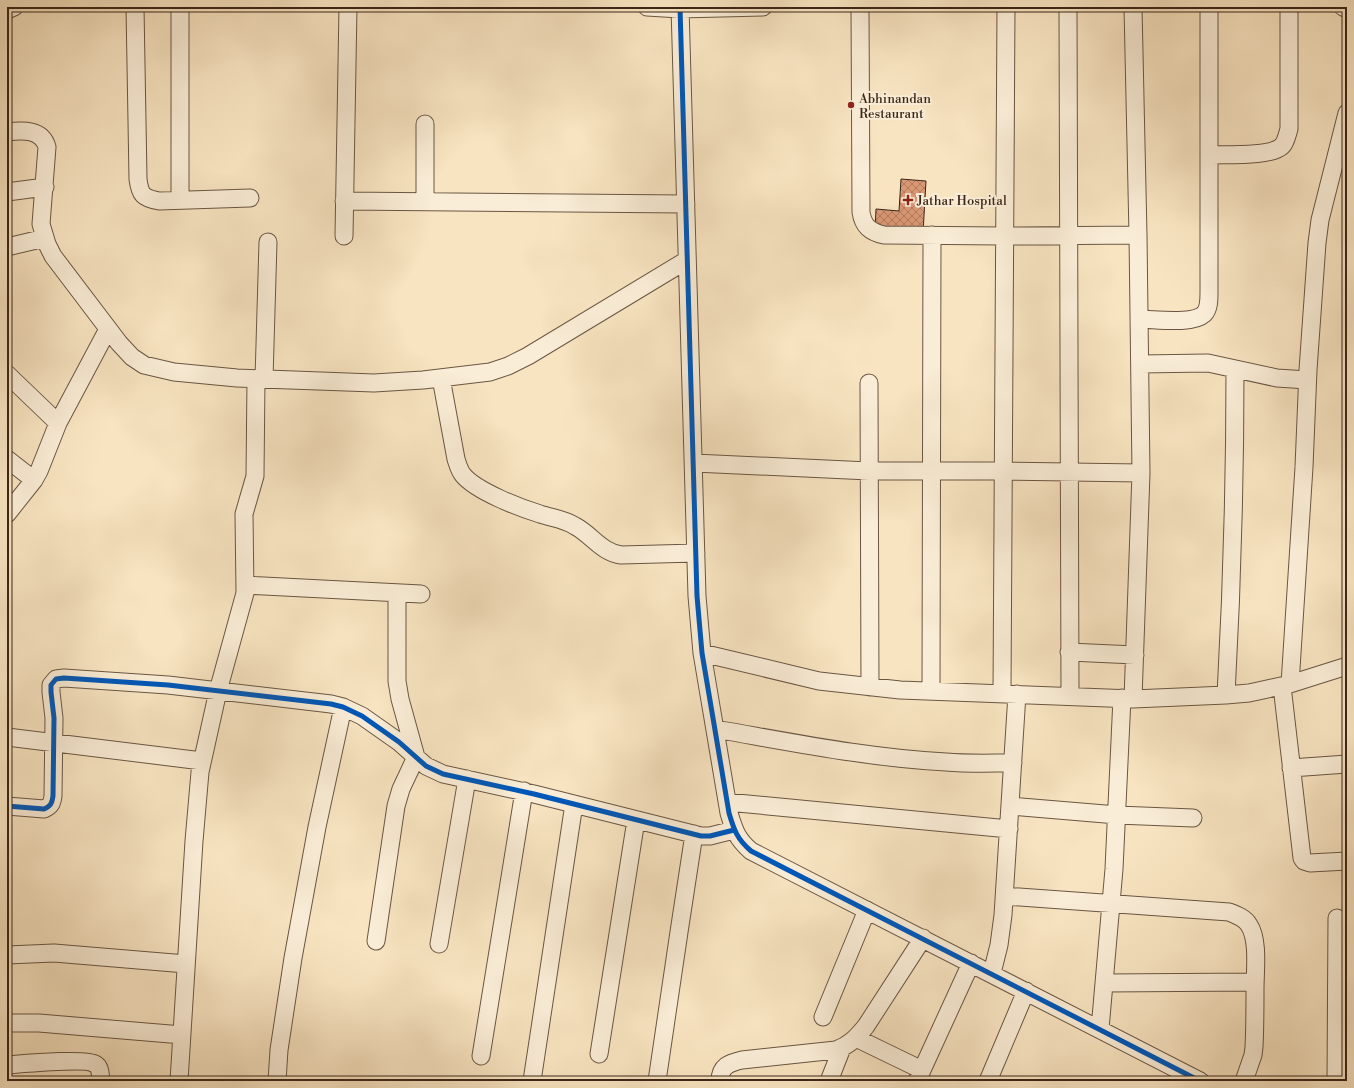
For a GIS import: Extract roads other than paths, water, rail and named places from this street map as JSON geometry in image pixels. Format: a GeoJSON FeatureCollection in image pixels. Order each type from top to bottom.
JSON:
{"type":"FeatureCollection","features":[{"type":"Feature","properties":{"kind":"street"},"geometry":{"type":"LineString","coordinates":[[7,10],[14,7]]}},
{"type":"Feature","properties":{"kind":"street"},"geometry":{"type":"LineString","coordinates":[[135,7],[139,185],[142,193],[146,197],[160,201],[250,198]]}},
{"type":"Feature","properties":{"kind":"street"},"geometry":{"type":"LineString","coordinates":[[180,7],[180,200]]}},
{"type":"Feature","properties":{"kind":"street"},"geometry":{"type":"LineString","coordinates":[[344,236],[348,7]]}},
{"type":"Feature","properties":{"kind":"street"},"geometry":{"type":"LineString","coordinates":[[647,7],[763,7]]}},
{"type":"Feature","properties":{"kind":"street"},"geometry":{"type":"LineString","coordinates":[[860,7],[862,218],[867,227],[877,233],[932,235],[1138,235]]}},
{"type":"Feature","properties":{"kind":"street"},"geometry":{"type":"LineString","coordinates":[[992,974],[1002,931],[1013,763],[1003,471],[1006,7]]}},
{"type":"Feature","properties":{"kind":"street"},"geometry":{"type":"LineString","coordinates":[[1068,7],[1070,696]]}},
{"type":"Feature","properties":{"kind":"street"},"geometry":{"type":"LineString","coordinates":[[1100,1030],[1117,815],[1128,698],[1135,655],[1141,473],[1133,7]]}},
{"type":"Feature","properties":{"kind":"street"},"geometry":{"type":"LineString","coordinates":[[1139,319],[1186,320],[1197,318],[1205,314],[1208,305],[1209,7]]}},
{"type":"Feature","properties":{"kind":"street"},"geometry":{"type":"LineString","coordinates":[[1209,154],[1274,152],[1282,146],[1287,138],[1289,7]]}},
{"type":"Feature","properties":{"kind":"street"},"geometry":{"type":"LineString","coordinates":[[1343,7],[1347,9]]}},
{"type":"Feature","properties":{"kind":"street"},"geometry":{"type":"LineString","coordinates":[[680,8],[697,596],[702,653],[727,802],[734,830],[742,843],[751,851],[1026,991],[1192,1079]]}},
{"type":"Feature","properties":{"kind":"street"},"geometry":{"type":"LineString","coordinates":[[1347,113],[1320,220],[1317,243],[1304,467],[1286,685],[1291,768],[1302,858],[1304,861],[1310,863],[1347,861]]}},
{"type":"Feature","properties":{"kind":"street"},"geometry":{"type":"LineString","coordinates":[[425,124],[425,202]]}},
{"type":"Feature","properties":{"kind":"street"},"geometry":{"type":"LineString","coordinates":[[7,132],[30,132],[40,135],[45,140],[47,147],[41,224],[53,256],[108,329],[132,357],[144,365],[174,372],[260,379],[374,383],[441,378],[490,372],[508,366],[528,356],[688,260]]}},
{"type":"Feature","properties":{"kind":"street"},"geometry":{"type":"LineString","coordinates":[[7,192],[44,187]]}},
{"type":"Feature","properties":{"kind":"street"},"geometry":{"type":"LineString","coordinates":[[344,201],[686,204]]}},
{"type":"Feature","properties":{"kind":"street"},"geometry":{"type":"LineString","coordinates":[[930,691],[932,235]]}},
{"type":"Feature","properties":{"kind":"street"},"geometry":{"type":"LineString","coordinates":[[7,246],[45,238]]}},
{"type":"Feature","properties":{"kind":"street"},"geometry":{"type":"LineString","coordinates":[[179,1081],[198,784],[218,690],[243,600],[245,585],[244,514],[255,476],[268,242]]}},
{"type":"Feature","properties":{"kind":"street"},"geometry":{"type":"LineString","coordinates":[[7,514],[34,480],[45,458],[58,423],[108,329]]}},
{"type":"Feature","properties":{"kind":"street"},"geometry":{"type":"LineString","coordinates":[[1140,364],[1208,363],[1277,378],[1308,380]]}},
{"type":"Feature","properties":{"kind":"street"},"geometry":{"type":"LineString","coordinates":[[1226,695],[1232,574],[1235,369]]}},
{"type":"Feature","properties":{"kind":"street"},"geometry":{"type":"LineString","coordinates":[[7,374],[58,423]]}},
{"type":"Feature","properties":{"kind":"street"},"geometry":{"type":"LineString","coordinates":[[441,378],[459,469],[472,484],[519,507],[566,521],[586,533],[605,550],[612,553],[621,555],[696,553]]}},
{"type":"Feature","properties":{"kind":"street"},"geometry":{"type":"LineString","coordinates":[[869,383],[870,687]]}},
{"type":"Feature","properties":{"kind":"street"},"geometry":{"type":"LineString","coordinates":[[7,459],[34,480]]}},
{"type":"Feature","properties":{"kind":"street"},"geometry":{"type":"LineString","coordinates":[[694,463],[869,471],[1141,473]]}},
{"type":"Feature","properties":{"kind":"street"},"geometry":{"type":"LineString","coordinates":[[245,585],[421,594]]}},
{"type":"Feature","properties":{"kind":"street"},"geometry":{"type":"LineString","coordinates":[[376,942],[396,806],[401,789],[416,757],[400,699],[397,681],[397,593]]}},
{"type":"Feature","properties":{"kind":"street"},"geometry":{"type":"LineString","coordinates":[[1069,652],[1135,655]]}},
{"type":"Feature","properties":{"kind":"street"},"geometry":{"type":"LineString","coordinates":[[702,653],[819,681],[870,687],[900,690],[1128,698],[1249,693],[1286,685],[1347,666]]}},
{"type":"Feature","properties":{"kind":"street"},"geometry":{"type":"LineString","coordinates":[[7,806],[40,809],[44,809],[49,806],[53,796],[54,742],[54,718],[51,685],[56,679],[64,678],[168,685],[331,704],[343,707],[362,716],[399,742],[426,766],[434,770],[694,834],[710,836],[734,830]]}},
{"type":"Feature","properties":{"kind":"street"},"geometry":{"type":"LineString","coordinates":[[277,1081],[279,1050],[293,958],[317,827],[343,707]]}},
{"type":"Feature","properties":{"kind":"street"},"geometry":{"type":"LineString","coordinates":[[715,729],[825,748],[922,760],[965,763],[1013,763]]}},
{"type":"Feature","properties":{"kind":"street"},"geometry":{"type":"LineString","coordinates":[[7,737],[202,761]]}},
{"type":"Feature","properties":{"kind":"street"},"geometry":{"type":"LineString","coordinates":[[1291,768],[1347,764]]}},
{"type":"Feature","properties":{"kind":"street"},"geometry":{"type":"LineString","coordinates":[[439,944],[467,779]]}},
{"type":"Feature","properties":{"kind":"street"},"geometry":{"type":"LineString","coordinates":[[481,1056],[524,791]]}},
{"type":"Feature","properties":{"kind":"street"},"geometry":{"type":"LineString","coordinates":[[727,802],[1009,829]]}},
{"type":"Feature","properties":{"kind":"street"},"geometry":{"type":"LineString","coordinates":[[532,1081],[574,804]]}},
{"type":"Feature","properties":{"kind":"street"},"geometry":{"type":"LineString","coordinates":[[1010,806],[1117,815],[1193,818]]}},
{"type":"Feature","properties":{"kind":"street"},"geometry":{"type":"LineString","coordinates":[[599,1054],[636,820]]}},
{"type":"Feature","properties":{"kind":"street"},"geometry":{"type":"LineString","coordinates":[[657,1081],[694,834]]}},
{"type":"Feature","properties":{"kind":"street"},"geometry":{"type":"LineString","coordinates":[[1004,896],[1229,912],[1243,918],[1249,924],[1255,945],[1253,1051],[1244,1081]]}},
{"type":"Feature","properties":{"kind":"street"},"geometry":{"type":"LineString","coordinates":[[823,1017],[867,910]]}},
{"type":"Feature","properties":{"kind":"street"},"geometry":{"type":"LineString","coordinates":[[1336,1081],[1342,1035],[1342,958],[1337,918]]}},
{"type":"Feature","properties":{"kind":"street"},"geometry":{"type":"LineString","coordinates":[[720,1081],[721,1072],[724,1066],[730,1063],[742,1060],[836,1050],[842,1048],[856,1038],[866,1026],[923,938]]}},
{"type":"Feature","properties":{"kind":"street"},"geometry":{"type":"LineString","coordinates":[[7,956],[54,953],[186,964]]}},
{"type":"Feature","properties":{"kind":"street"},"geometry":{"type":"LineString","coordinates":[[856,1038],[919,1075],[971,963]]}},
{"type":"Feature","properties":{"kind":"street"},"geometry":{"type":"LineString","coordinates":[[1104,984],[1255,982]]}},
{"type":"Feature","properties":{"kind":"street"},"geometry":{"type":"LineString","coordinates":[[988,1081],[1026,991]]}},
{"type":"Feature","properties":{"kind":"street"},"geometry":{"type":"LineString","coordinates":[[7,1023],[39,1023],[182,1035]]}},
{"type":"Feature","properties":{"kind":"street"},"geometry":{"type":"LineString","coordinates":[[829,1081],[842,1048]]}},
{"type":"Feature","properties":{"kind":"street"},"geometry":{"type":"LineString","coordinates":[[7,1065],[91,1062],[96,1064],[99,1068],[101,1081]]}},
{"type":"Feature","properties":{"kind":"place","name":"Abhinandan Restaurant"},"geometry":{"type":"Point","coordinates":[851,105]}},
{"type":"Feature","properties":{"kind":"place","name":"Jathar Hospital"},"geometry":{"type":"Point","coordinates":[908,200]}}]}
